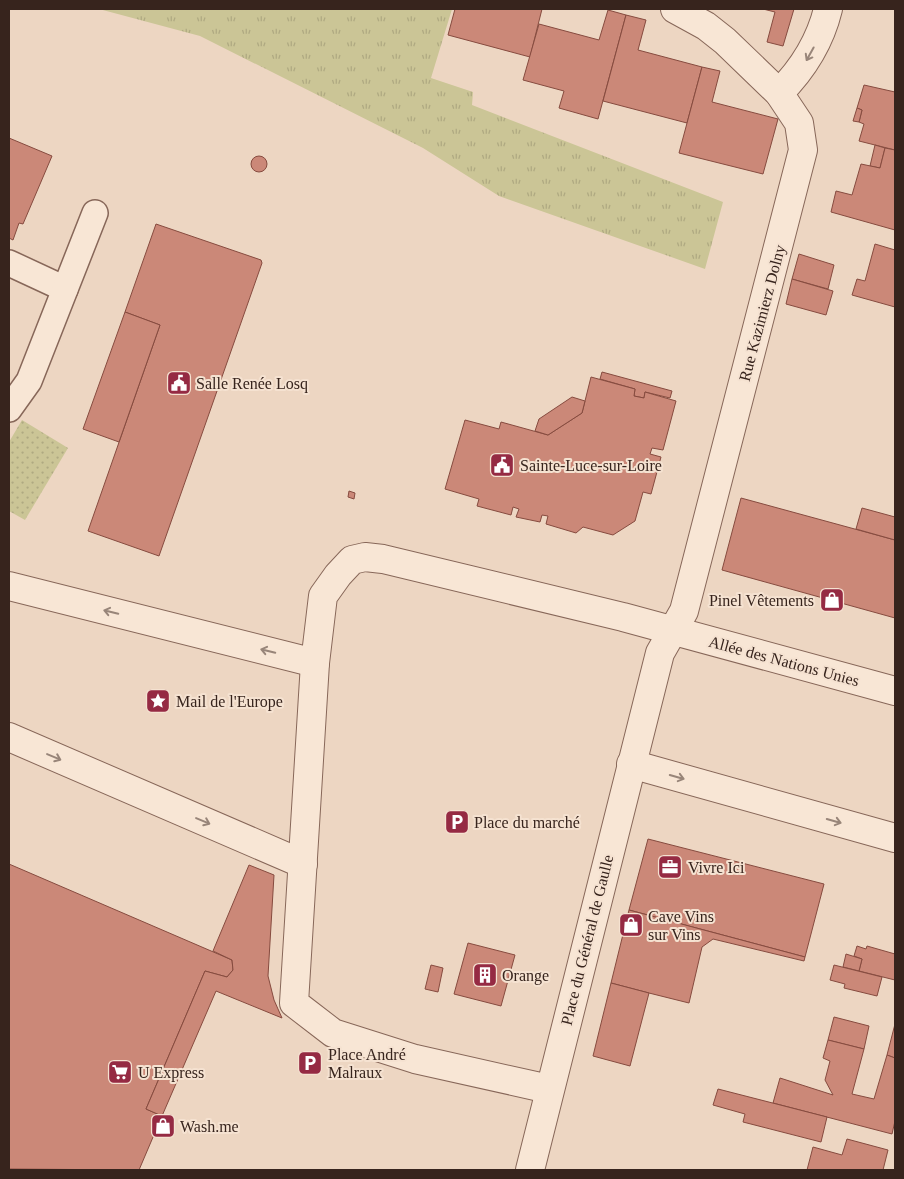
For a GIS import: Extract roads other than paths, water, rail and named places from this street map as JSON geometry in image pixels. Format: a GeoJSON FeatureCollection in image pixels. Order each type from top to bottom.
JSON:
{"type":"FeatureCollection","features":[{"type":"Feature","properties":{"kind":"street","name":"Rue Kazimierz Dolny"},"geometry":{"type":"LineString","coordinates":[[673,631],[684,611],[695,573],[803,150],[800,123],[779,93],[725,41],[706,26],[674,9]]}},
{"type":"Feature","properties":{"kind":"street"},"geometry":{"type":"LineString","coordinates":[[779,93],[810,56],[825,23],[828,9]]}},
{"type":"Feature","properties":{"kind":"street"},"geometry":{"type":"LineString","coordinates":[[549,1089],[415,1059],[333,1033],[294,1003],[315,663],[323,596],[338,574],[352,560],[365,557],[518,592],[673,631]]}},
{"type":"Feature","properties":{"kind":"street"},"geometry":{"type":"LineString","coordinates":[[9,586],[315,663]]}},
{"type":"Feature","properties":{"kind":"street","name":"Allée des Nations Unies"},"geometry":{"type":"LineString","coordinates":[[673,631],[895,691]]}},
{"type":"Feature","properties":{"kind":"street","name":"Place du Général de Gaulle"},"geometry":{"type":"LineString","coordinates":[[530,1170],[630,764],[660,653],[673,631]]}},
{"type":"Feature","properties":{"kind":"street"},"geometry":{"type":"LineString","coordinates":[[9,737],[302,864]]}},
{"type":"Feature","properties":{"kind":"street"},"geometry":{"type":"LineString","coordinates":[[630,764],[895,838]]}},
{"type":"Feature","properties":{"kind":"lane"},"geometry":{"type":"LineString","coordinates":[[9,409],[29,381],[96,213]]}},
{"type":"Feature","properties":{"kind":"lane"},"geometry":{"type":"LineString","coordinates":[[9,263],[65,289]]}},
{"type":"Feature","properties":{"kind":"place","name":"Salle Renée Losq"},"geometry":{"type":"Point","coordinates":[179,383]}},
{"type":"Feature","properties":{"kind":"place","name":"Sainte-Luce-sur-Loire"},"geometry":{"type":"Point","coordinates":[502,465]}},
{"type":"Feature","properties":{"kind":"place","name":"Pinel Vêtements"},"geometry":{"type":"Point","coordinates":[832,600]}},
{"type":"Feature","properties":{"kind":"place","name":"Mail de l'Europe"},"geometry":{"type":"Point","coordinates":[158,701]}},
{"type":"Feature","properties":{"kind":"place","name":"Place du marché"},"geometry":{"type":"Point","coordinates":[457,822]}},
{"type":"Feature","properties":{"kind":"place","name":"Vivre Ici"},"geometry":{"type":"Point","coordinates":[670,867]}},
{"type":"Feature","properties":{"kind":"place","name":"Cave Vins sur Vins"},"geometry":{"type":"Point","coordinates":[631,925]}},
{"type":"Feature","properties":{"kind":"place","name":"Orange"},"geometry":{"type":"Point","coordinates":[485,975]}},
{"type":"Feature","properties":{"kind":"place","name":"Place André Malraux"},"geometry":{"type":"Point","coordinates":[310,1063]}},
{"type":"Feature","properties":{"kind":"place","name":"U Express"},"geometry":{"type":"Point","coordinates":[120,1072]}},
{"type":"Feature","properties":{"kind":"place","name":"Wash.me"},"geometry":{"type":"Point","coordinates":[163,1126]}}]}
